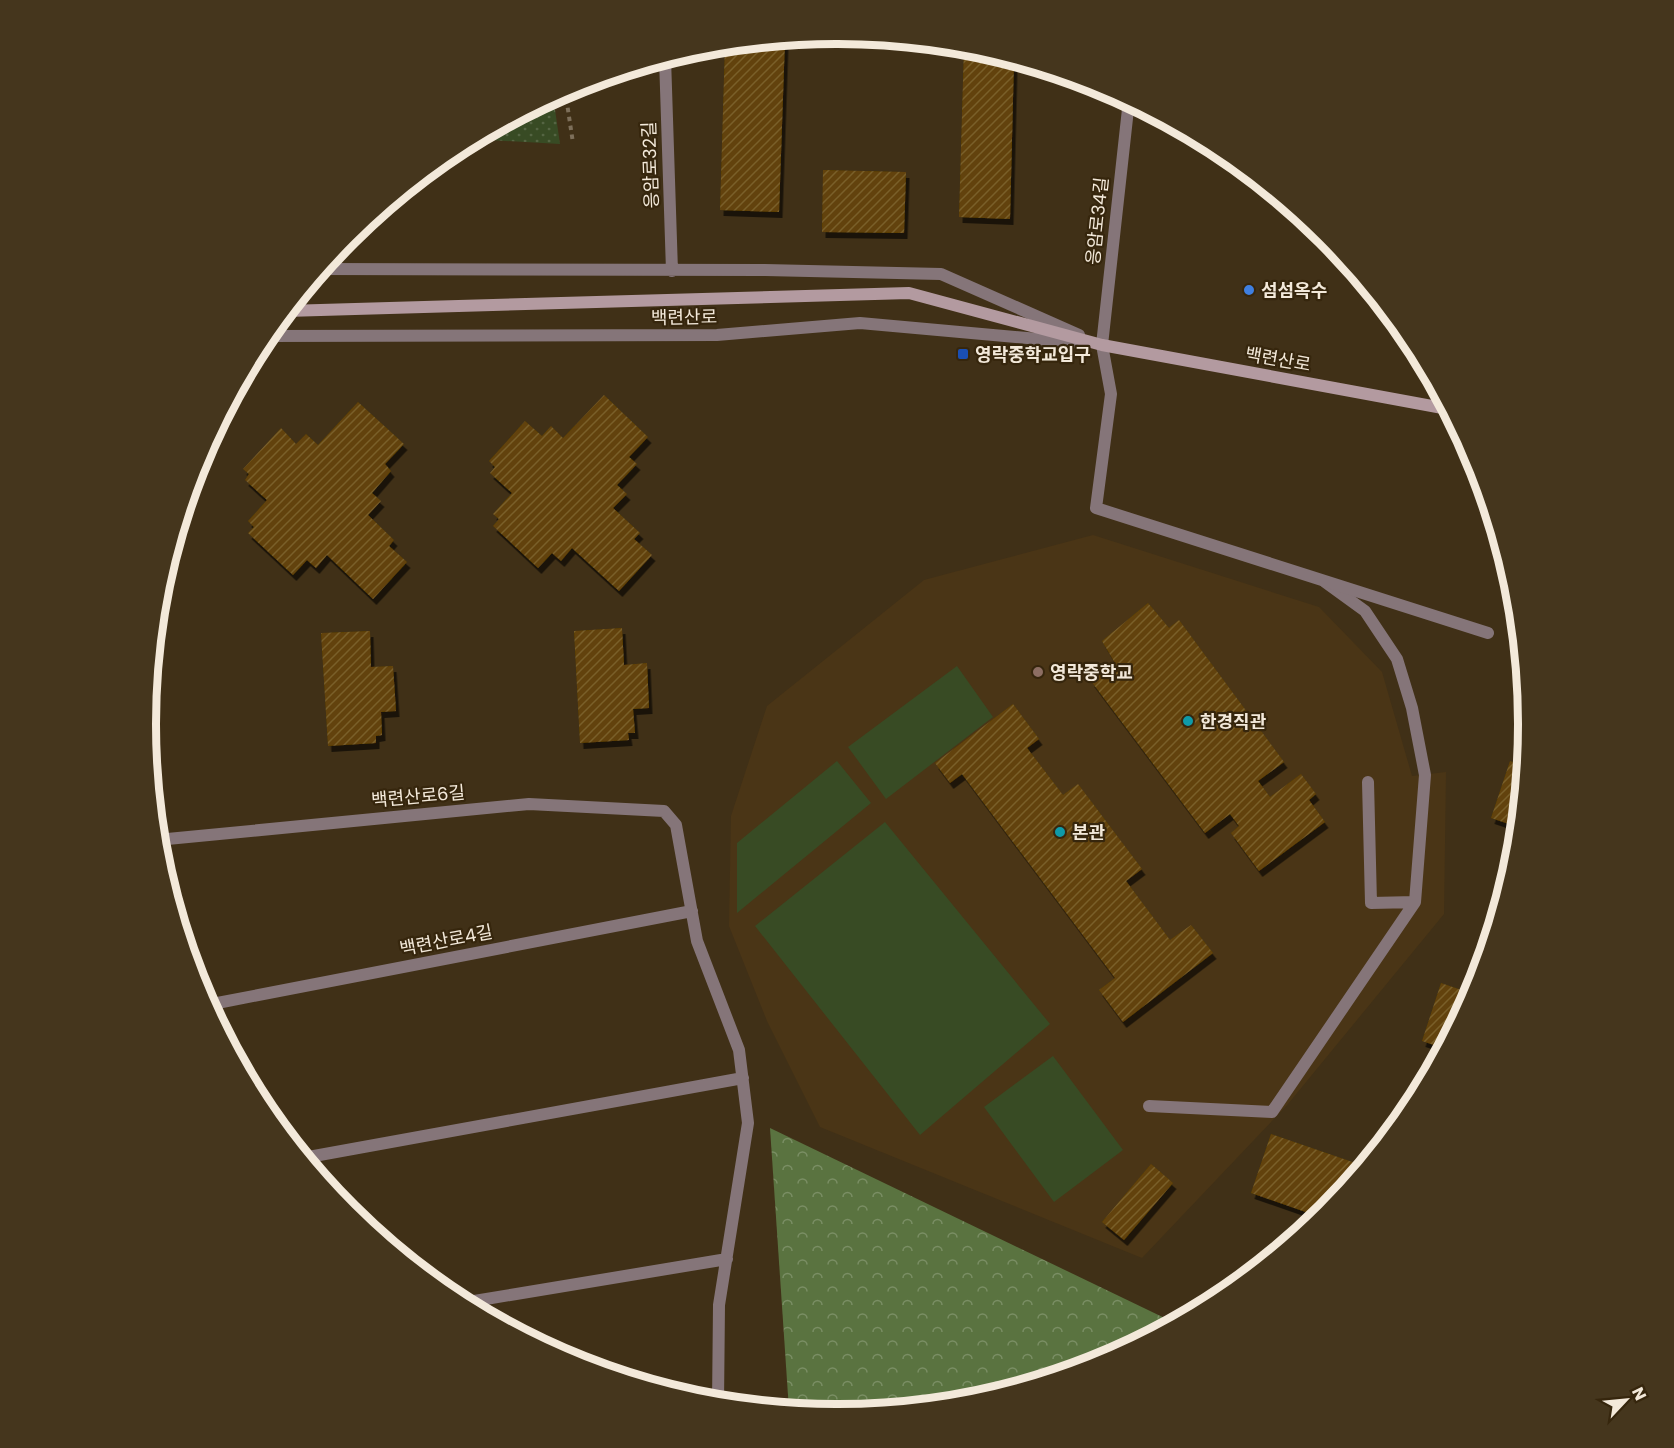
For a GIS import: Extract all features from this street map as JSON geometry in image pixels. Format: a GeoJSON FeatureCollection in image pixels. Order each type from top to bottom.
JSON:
{"type":"FeatureCollection","features":[{"type":"Feature","properties":{"kind":"main road","name":"백련산로"},"geometry":{"type":"LineString","coordinates":[[296,311],[909,293],[1102,345],[1439,407]]}},
{"type":"Feature","properties":{"kind":"street","name":"응암로32길"},"geometry":{"type":"LineString","coordinates":[[664,66],[672,271]]}},
{"type":"Feature","properties":{"kind":"street","name":"응암로34길"},"geometry":{"type":"LineString","coordinates":[[1128,109],[1102,345],[1111,394],[1096,508],[1319,578]]}},
{"type":"Feature","properties":{"kind":"street","name":"백련산로"},"geometry":{"type":"LineString","coordinates":[[331,269],[765,270],[941,274],[1102,345]]}},
{"type":"Feature","properties":{"kind":"street","name":"백련산로"},"geometry":{"type":"LineString","coordinates":[[278,336],[717,336],[860,322],[1102,345]]}},
{"type":"Feature","properties":{"kind":"street"},"geometry":{"type":"LineString","coordinates":[[1319,578],[1488,633]]}},
{"type":"Feature","properties":{"kind":"street"},"geometry":{"type":"LineString","coordinates":[[1149,1106],[1272,1112],[1415,902],[1425,775],[1412,708],[1397,659],[1365,611],[1319,578]]}},
{"type":"Feature","properties":{"kind":"street"},"geometry":{"type":"LineString","coordinates":[[1368,782],[1371,903],[1415,902]]}},
{"type":"Feature","properties":{"kind":"street","name":"백련산로6길"},"geometry":{"type":"LineString","coordinates":[[167,839],[529,804],[664,811],[676,825],[692,911]]}},
{"type":"Feature","properties":{"kind":"street"},"geometry":{"type":"LineString","coordinates":[[692,911],[697,941],[739,1050],[748,1123],[719,1305],[718,1394]]}},
{"type":"Feature","properties":{"kind":"street","name":"백련산로4길"},"geometry":{"type":"LineString","coordinates":[[217,1003],[692,911]]}},
{"type":"Feature","properties":{"kind":"street"},"geometry":{"type":"LineString","coordinates":[[312,1156],[743,1078]]}},
{"type":"Feature","properties":{"kind":"street"},"geometry":{"type":"LineString","coordinates":[[477,1301],[727,1259]]}},
{"type":"Feature","properties":{"kind":"path"},"geometry":{"type":"LineString","coordinates":[[566,100],[573,143]]}},
{"type":"Feature","properties":{"kind":"shaded area","name":"영락중학교"},"geometry":{"type":"Polygon","coordinates":[[[1093,535],[1319,607],[1382,672],[1412,776],[1446,772],[1444,914],[1288,1104],[1142,1258],[820,1127],[767,1021],[729,926],[731,816],[767,706],[924,580],[1093,535]]]}},
{"type":"Feature","properties":{"kind":"green space"},"geometry":{"type":"Polygon","coordinates":[[[554,105],[560,144],[489,140],[554,105]]]}},
{"type":"Feature","properties":{"kind":"green space"},"geometry":{"type":"Polygon","coordinates":[[[957,666],[993,717],[886,799],[848,747],[957,666]]]}},
{"type":"Feature","properties":{"kind":"green space"},"geometry":{"type":"Polygon","coordinates":[[[837,761],[871,803],[737,913],[737,843],[837,761]]]}},
{"type":"Feature","properties":{"kind":"green space"},"geometry":{"type":"Polygon","coordinates":[[[885,822],[1050,1024],[920,1135],[755,926],[885,822]]]}},
{"type":"Feature","properties":{"kind":"green space"},"geometry":{"type":"Polygon","coordinates":[[[1053,1056],[1123,1150],[1054,1202],[984,1107],[1053,1056]]]}},
{"type":"Feature","properties":{"kind":"green space"},"geometry":{"type":"Polygon","coordinates":[[[770,1128],[1166,1319],[1097,1353],[1013,1381],[970,1391],[926,1399],[882,1403],[789,1403],[770,1128]]]}},
{"type":"Feature","properties":{"kind":"building"},"geometry":{"type":"Polygon","coordinates":[[[785,46],[779,212],[720,210],[725,53],[785,46]]]}},
{"type":"Feature","properties":{"kind":"building"},"geometry":{"type":"Polygon","coordinates":[[[964,56],[1014,67],[1010,219],[959,217],[964,56]]]}},
{"type":"Feature","properties":{"kind":"building"},"geometry":{"type":"Polygon","coordinates":[[[823,170],[906,172],[904,233],[822,232],[823,170]]]}},
{"type":"Feature","properties":{"kind":"building"},"geometry":{"type":"Polygon","coordinates":[[[604,395],[648,437],[629,457],[637,464],[617,485],[627,494],[613,508],[640,533],[634,539],[652,555],[619,591],[572,548],[561,561],[552,553],[538,568],[493,526],[499,519],[493,514],[512,493],[490,473],[495,467],[489,461],[525,421],[542,436],[551,426],[563,438],[604,395]]]}},
{"type":"Feature","properties":{"kind":"building"},"geometry":{"type":"Polygon","coordinates":[[[358,402],[404,444],[385,464],[391,471],[372,493],[381,501],[368,515],[394,540],[389,546],[407,562],[373,599],[327,555],[316,568],[307,560],[293,575],[248,533],[254,527],[248,521],[267,500],[245,480],[249,474],[243,469],[281,428],[296,444],[306,434],[318,445],[358,402]]]}},
{"type":"Feature","properties":{"kind":"building","name":"한경직관"},"geometry":{"type":"Polygon","coordinates":[[[1148,603],[1169,628],[1179,620],[1284,762],[1258,781],[1270,797],[1301,774],[1316,794],[1309,800],[1325,822],[1259,871],[1231,833],[1239,826],[1230,814],[1205,833],[1091,681],[1115,663],[1102,641],[1148,603]]]}},
{"type":"Feature","properties":{"kind":"building"},"geometry":{"type":"Polygon","coordinates":[[[622,628],[624,665],[647,663],[649,708],[633,709],[635,733],[628,733],[629,740],[580,743],[574,631],[622,628]]]}},
{"type":"Feature","properties":{"kind":"building"},"geometry":{"type":"Polygon","coordinates":[[[370,631],[371,667],[393,666],[396,711],[381,712],[382,735],[376,736],[376,743],[328,746],[321,633],[370,631]]]}},
{"type":"Feature","properties":{"kind":"building","name":"본관"},"geometry":{"type":"Polygon","coordinates":[[[1013,704],[1039,739],[1027,748],[1063,795],[1078,784],[1142,869],[1126,881],[1170,940],[1191,925],[1213,953],[1123,1022],[1099,990],[1115,978],[962,774],[950,783],[935,763],[1013,704]]]}},
{"type":"Feature","properties":{"kind":"building"},"geometry":{"type":"Polygon","coordinates":[[[1510,761],[1516,763],[1510,824],[1491,818],[1510,761]]]}},
{"type":"Feature","properties":{"kind":"building"},"geometry":{"type":"Polygon","coordinates":[[[1441,983],[1463,991],[1436,1046],[1422,1041],[1441,983]]]}},
{"type":"Feature","properties":{"kind":"building"},"geometry":{"type":"Polygon","coordinates":[[[1271,1134],[1357,1163],[1309,1213],[1251,1193],[1271,1134]]]}},
{"type":"Feature","properties":{"kind":"building"},"geometry":{"type":"Polygon","coordinates":[[[1151,1164],[1173,1183],[1124,1240],[1102,1222],[1151,1164]]]}},
{"type":"Feature","properties":{"kind":"place","name":"섬섬옥수"},"geometry":{"type":"Point","coordinates":[1249,290]}},
{"type":"Feature","properties":{"kind":"place","name":"영락중학교입구"},"geometry":{"type":"Point","coordinates":[963,354]}},
{"type":"Feature","properties":{"kind":"place","name":"영락중학교"},"geometry":{"type":"Point","coordinates":[1038,672]}},
{"type":"Feature","properties":{"kind":"place","name":"한경직관"},"geometry":{"type":"Point","coordinates":[1188,721]}},
{"type":"Feature","properties":{"kind":"place","name":"본관"},"geometry":{"type":"Point","coordinates":[1060,832]}}]}
